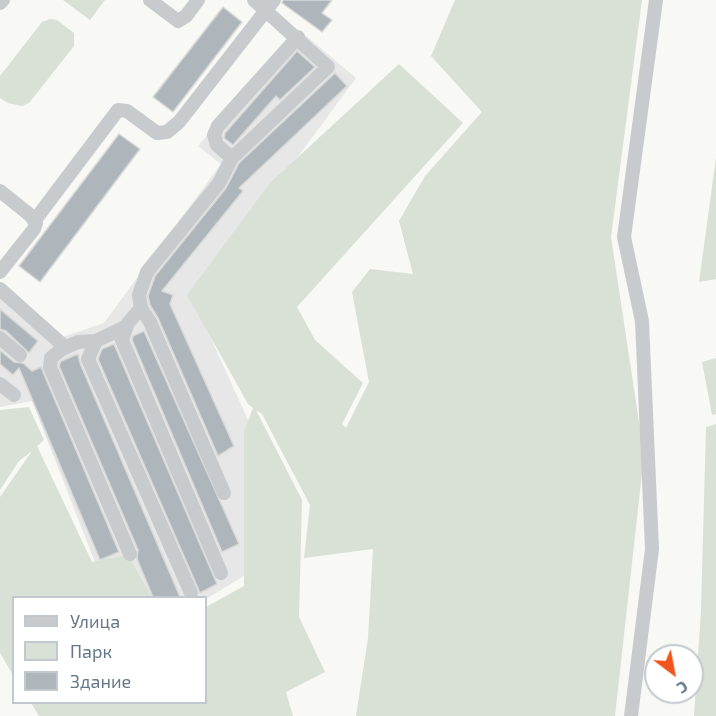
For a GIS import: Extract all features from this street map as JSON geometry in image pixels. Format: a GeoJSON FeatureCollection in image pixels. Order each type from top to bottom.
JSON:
{"type":"FeatureCollection","features":[{"type":"Feature","properties":{"kind":"street"},"geometry":{"type":"LineString","coordinates":[[150,0],[178,21],[186,16],[198,0]]}},
{"type":"Feature","properties":{"kind":"street"},"geometry":{"type":"LineString","coordinates":[[224,493],[150,322],[141,308],[139,295],[147,272],[219,183],[232,158],[328,67],[270,5],[254,0]]}},
{"type":"Feature","properties":{"kind":"street"},"geometry":{"type":"LineString","coordinates":[[631,716],[652,549],[642,321],[624,237],[656,0]]}},
{"type":"Feature","properties":{"kind":"street"},"geometry":{"type":"LineString","coordinates":[[0,272],[34,229],[35,220],[118,110],[127,111],[157,133],[167,132],[179,122],[270,5]]}},
{"type":"Feature","properties":{"kind":"street"},"geometry":{"type":"LineString","coordinates":[[232,158],[217,145],[214,135],[218,126],[298,37]]}},
{"type":"Feature","properties":{"kind":"street"},"geometry":{"type":"LineString","coordinates":[[0,191],[35,220]]}},
{"type":"Feature","properties":{"kind":"street"},"geometry":{"type":"LineString","coordinates":[[0,289],[65,347]]}},
{"type":"Feature","properties":{"kind":"street"},"geometry":{"type":"LineString","coordinates":[[141,308],[127,326],[122,340],[221,573]]}},
{"type":"Feature","properties":{"kind":"street"},"geometry":{"type":"LineString","coordinates":[[127,326],[96,341],[78,342],[65,347],[51,358],[50,367],[130,554]]}},
{"type":"Feature","properties":{"kind":"street"},"geometry":{"type":"LineString","coordinates":[[0,338],[20,355]]}},
{"type":"Feature","properties":{"kind":"street"},"geometry":{"type":"LineString","coordinates":[[96,341],[88,359],[191,593]]}},
{"type":"Feature","properties":{"kind":"street"},"geometry":{"type":"LineString","coordinates":[[0,384],[14,395]]}},
{"type":"Feature","properties":{"kind":"shaded area"},"geometry":{"type":"Polygon","coordinates":[[[298,29],[356,78],[193,299],[254,433],[244,576],[207,598],[207,596],[131,596],[96,565],[32,401],[0,407],[0,291],[63,337],[104,323],[221,164],[198,146],[298,29]]]}},
{"type":"Feature","properties":{"kind":"green space"},"geometry":{"type":"Polygon","coordinates":[[[63,0],[105,0],[90,20],[63,0]]]}},
{"type":"Feature","properties":{"kind":"green space"},"geometry":{"type":"Polygon","coordinates":[[[455,0],[642,0],[611,237],[644,455],[615,716],[356,716],[368,638],[373,549],[304,558],[310,505],[262,414],[256,410],[302,500],[299,617],[325,672],[286,692],[293,716],[39,716],[32,704],[207,704],[207,606],[244,586],[244,432],[253,408],[248,404],[187,295],[270,183],[399,64],[463,123],[297,307],[315,340],[363,383],[342,424],[346,428],[369,382],[352,292],[370,269],[413,274],[399,221],[425,176],[482,112],[431,56],[455,0]]]}},
{"type":"Feature","properties":{"kind":"green space"},"geometry":{"type":"Polygon","coordinates":[[[50,19],[57,20],[74,33],[74,46],[29,103],[22,106],[8,103],[0,98],[0,76],[42,22],[50,19]]]}},
{"type":"Feature","properties":{"kind":"green space"},"geometry":{"type":"Polygon","coordinates":[[[716,158],[716,279],[699,282],[716,158]]]}},
{"type":"Feature","properties":{"kind":"green space"},"geometry":{"type":"Polygon","coordinates":[[[716,358],[716,414],[712,415],[702,362],[716,358]]]}},
{"type":"Feature","properties":{"kind":"green space"},"geometry":{"type":"Polygon","coordinates":[[[29,407],[44,440],[37,446],[92,562],[128,555],[151,596],[12,596],[12,673],[0,653],[0,497],[32,451],[19,461],[0,490],[0,410],[29,407]]]}},
{"type":"Feature","properties":{"kind":"green space"},"geometry":{"type":"Polygon","coordinates":[[[716,424],[716,716],[694,716],[695,704],[704,704],[704,644],[699,644],[706,427],[716,424]]]}},
{"type":"Feature","properties":{"kind":"building"},"geometry":{"type":"Polygon","coordinates":[[[283,0],[332,0],[322,13],[332,20],[322,32],[282,3],[283,0]]]}},
{"type":"Feature","properties":{"kind":"building"},"geometry":{"type":"Polygon","coordinates":[[[223,7],[242,22],[173,112],[153,97],[223,7]]]}},
{"type":"Feature","properties":{"kind":"building"},"geometry":{"type":"Polygon","coordinates":[[[297,51],[315,67],[280,100],[276,96],[233,145],[224,138],[225,133],[297,51]]]}},
{"type":"Feature","properties":{"kind":"building"},"geometry":{"type":"Polygon","coordinates":[[[335,73],[347,86],[239,188],[243,191],[162,291],[173,295],[170,304],[234,446],[218,456],[148,296],[155,276],[226,188],[239,163],[335,73]]]}},
{"type":"Feature","properties":{"kind":"building"},"geometry":{"type":"Polygon","coordinates":[[[119,134],[140,149],[40,282],[19,266],[119,134]]]}},
{"type":"Feature","properties":{"kind":"building"},"geometry":{"type":"Polygon","coordinates":[[[0,309],[38,341],[29,353],[6,331],[0,329],[0,309]]]}},
{"type":"Feature","properties":{"kind":"building"},"geometry":{"type":"Polygon","coordinates":[[[144,331],[239,544],[222,552],[132,340],[133,336],[144,331]]]}},
{"type":"Feature","properties":{"kind":"building"},"geometry":{"type":"Polygon","coordinates":[[[114,344],[217,584],[200,593],[98,359],[102,349],[114,344]]]}},
{"type":"Feature","properties":{"kind":"building"},"geometry":{"type":"Polygon","coordinates":[[[0,350],[14,362],[23,363],[32,371],[41,367],[119,552],[100,560],[19,368],[13,375],[0,364],[0,350]]]}},
{"type":"Feature","properties":{"kind":"building"},"geometry":{"type":"Polygon","coordinates":[[[78,354],[180,596],[153,596],[137,559],[138,550],[59,366],[61,361],[78,354]]]}}]}
